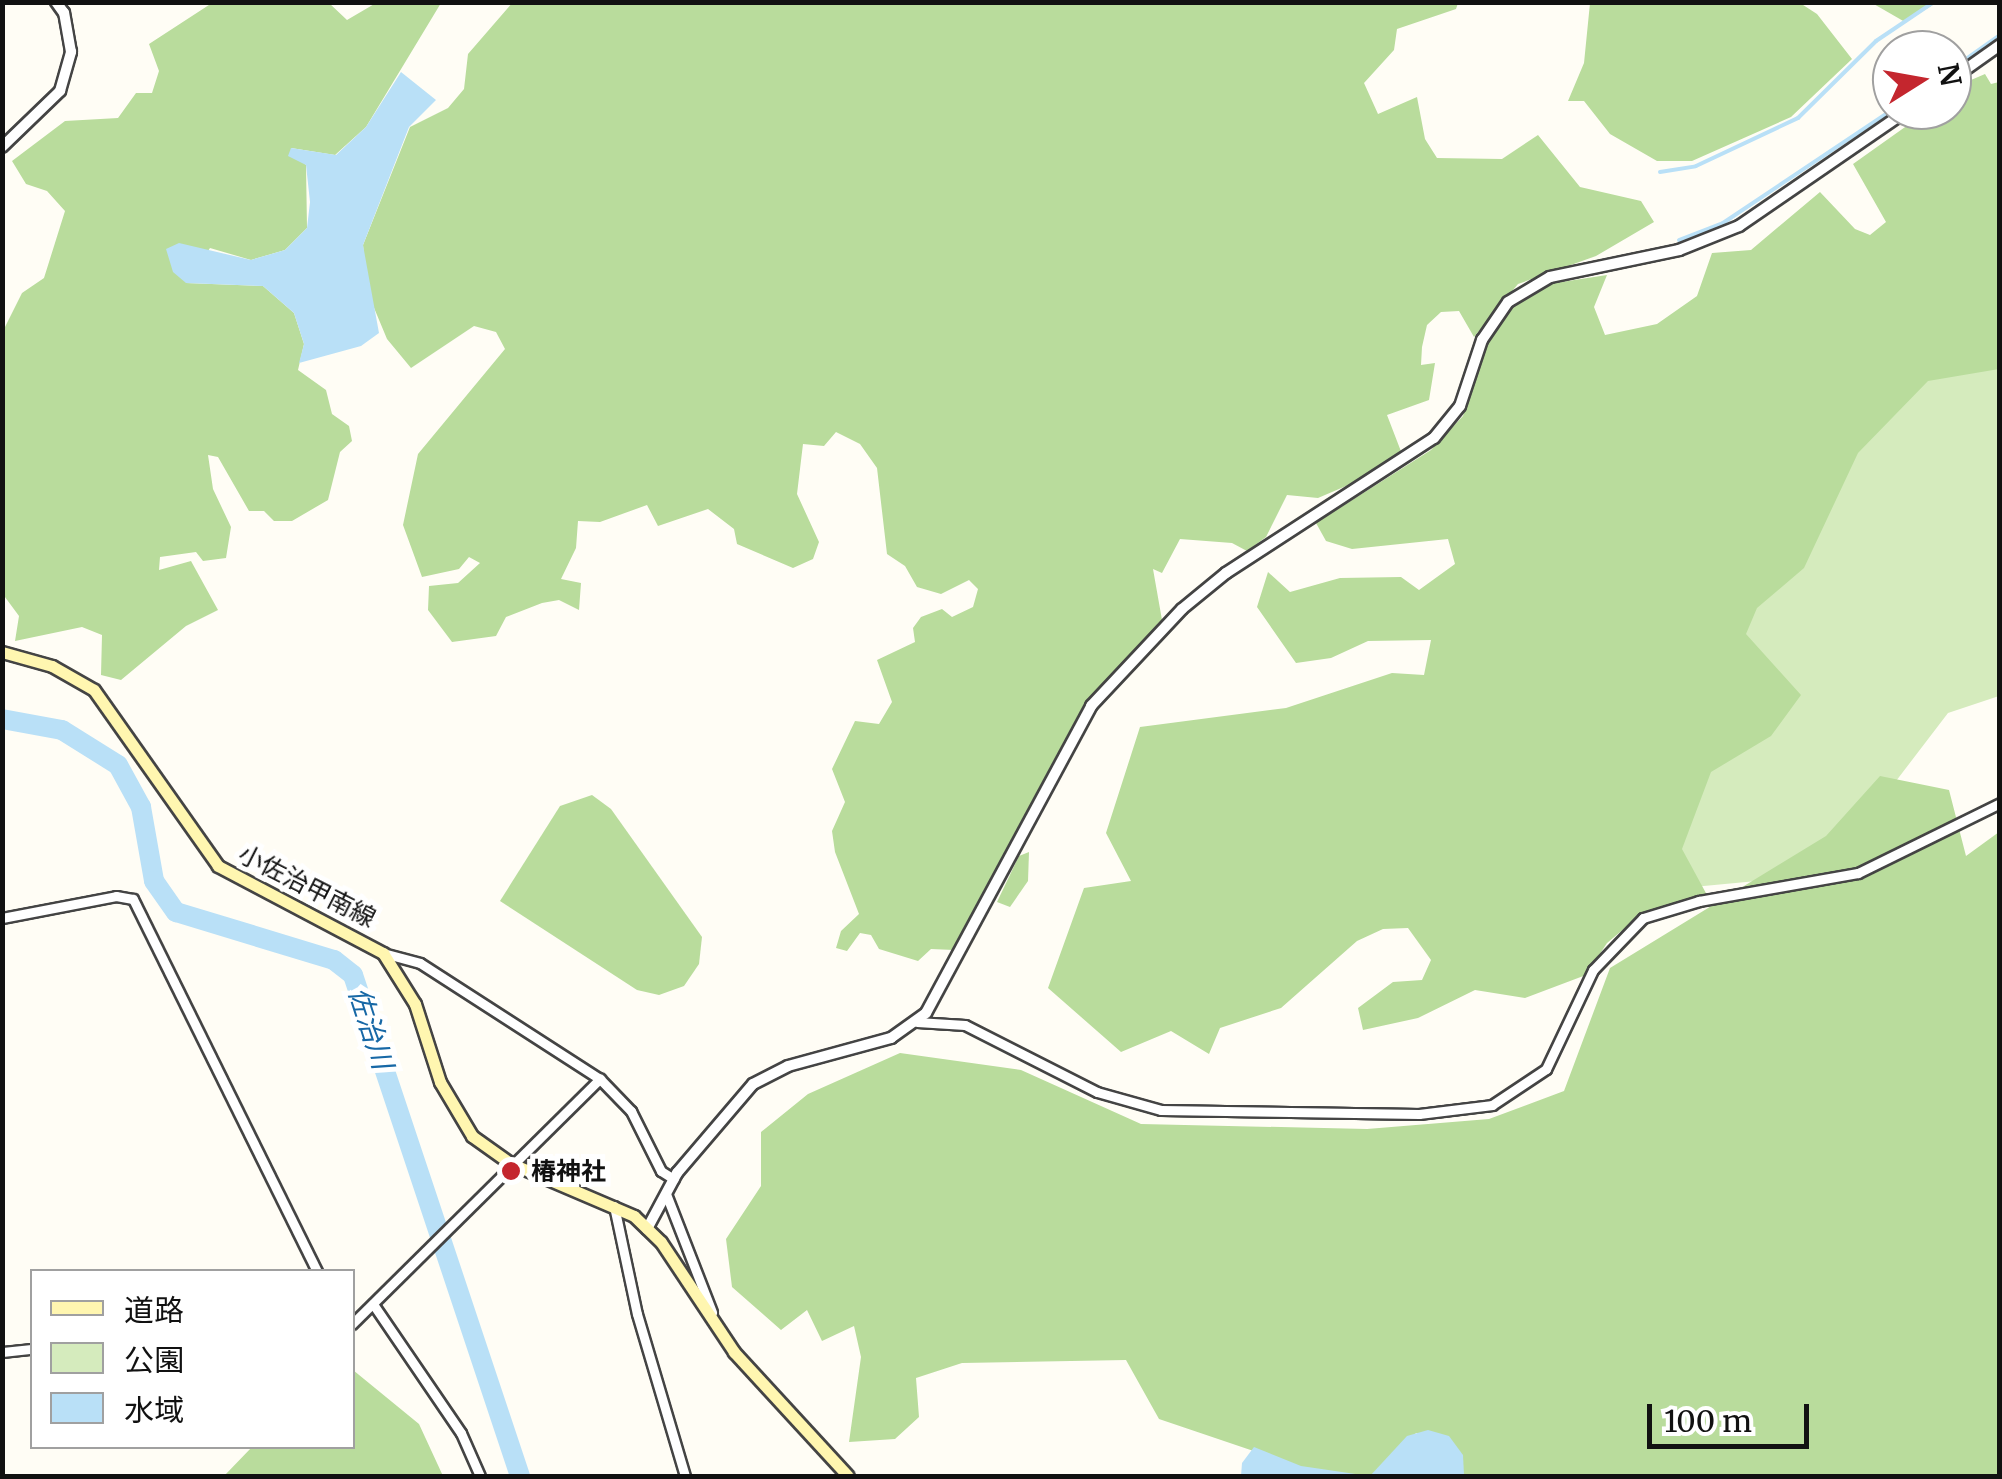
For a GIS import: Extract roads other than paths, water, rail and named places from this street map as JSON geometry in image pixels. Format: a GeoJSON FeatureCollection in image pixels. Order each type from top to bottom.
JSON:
{"type":"FeatureCollection","features":[{"type":"Feature","properties":{"kind":"main road","name":"小佐治甲南線"},"geometry":{"type":"LineString","coordinates":[[2,652],[52,666],[94,690],[218,866],[383,953],[415,1004],[451,1106],[472,1136],[510,1163],[614,1206],[647,1229],[709,1321],[848,1476]]}},
{"type":"Feature","properties":{"kind":"street"},"geometry":{"type":"LineString","coordinates":[[2,147],[60,92],[70,52],[64,13],[56,2]]}},
{"type":"Feature","properties":{"kind":"street"},"geometry":{"type":"LineString","coordinates":[[1972,65],[2000,45]]}},
{"type":"Feature","properties":{"kind":"street"},"geometry":{"type":"LineString","coordinates":[[647,1229],[674,1179],[715,1125],[770,1074],[891,1038],[918,1022],[1091,706],[1226,572],[1434,438],[1460,406],[1482,340],[1508,302],[1550,277],[1712,239],[1788,196],[1880,130]]}},
{"type":"Feature","properties":{"kind":"street"},"geometry":{"type":"LineString","coordinates":[[918,1022],[964,1025],[1097,1092],[1161,1110],[1419,1114],[1492,1105],[1546,1069],[1593,970],[1643,918],[1699,901],[1858,873],[2000,803]]}},
{"type":"Feature","properties":{"kind":"street"},"geometry":{"type":"LineString","coordinates":[[2,918],[116,896],[133,899],[316,1269]]}},
{"type":"Feature","properties":{"kind":"street"},"geometry":{"type":"LineString","coordinates":[[383,953],[420,963],[600,1079],[632,1111],[660,1171],[674,1179]]}},
{"type":"Feature","properties":{"kind":"street"},"geometry":{"type":"LineString","coordinates":[[355,1321],[510,1163],[600,1079]]}},
{"type":"Feature","properties":{"kind":"street"},"geometry":{"type":"LineString","coordinates":[[666,1194],[714,1317],[709,1321]]}},
{"type":"Feature","properties":{"kind":"street"},"geometry":{"type":"LineString","coordinates":[[614,1206],[638,1314],[685,1476]]}},
{"type":"Feature","properties":{"kind":"street"},"geometry":{"type":"LineString","coordinates":[[373,1304],[461,1433],[480,1476]]}},
{"type":"Feature","properties":{"kind":"street"},"geometry":{"type":"LineString","coordinates":[[2,1352],[30,1349]]}},
{"type":"Feature","properties":{"kind":"water"},"geometry":{"type":"Polygon","coordinates":[[[401,72],[436,100],[409,127],[363,245],[379,333],[361,346],[299,363],[304,344],[294,313],[263,286],[186,283],[173,272],[166,249],[179,243],[251,260],[285,250],[307,228],[310,202],[306,165],[288,156],[291,148],[336,155],[366,127],[401,72]]]}},
{"type":"Feature","properties":{"kind":"water"},"geometry":{"type":"Polygon","coordinates":[[[1428,1430],[1449,1436],[1463,1455],[1464,1475],[1370,1476],[1407,1436],[1428,1430]]]}},
{"type":"Feature","properties":{"kind":"water"},"geometry":{"type":"Polygon","coordinates":[[[1254,1447],[1301,1466],[1369,1476],[1241,1476],[1242,1463],[1254,1447]]]}},
{"type":"Feature","properties":{"kind":"waterway"},"geometry":{"type":"LineString","coordinates":[[1660,172],[1696,166],[1798,118],[1876,41],[1934,2]]}},
{"type":"Feature","properties":{"kind":"waterway"},"geometry":{"type":"LineString","coordinates":[[1972,55],[2000,35]]}},
{"type":"Feature","properties":{"kind":"waterway"},"geometry":{"type":"LineString","coordinates":[[1679,240],[1723,223],[1872,123]]}},
{"type":"Feature","properties":{"kind":"waterway","name":"佐治川"},"geometry":{"type":"LineString","coordinates":[[2,719],[62,730],[118,765],[141,807],[154,881],[176,912],[334,960],[353,975],[520,1476]]}},
{"type":"Feature","properties":{"kind":"place","name":"椿神社"},"geometry":{"type":"Point","coordinates":[511,1171]}}]}
